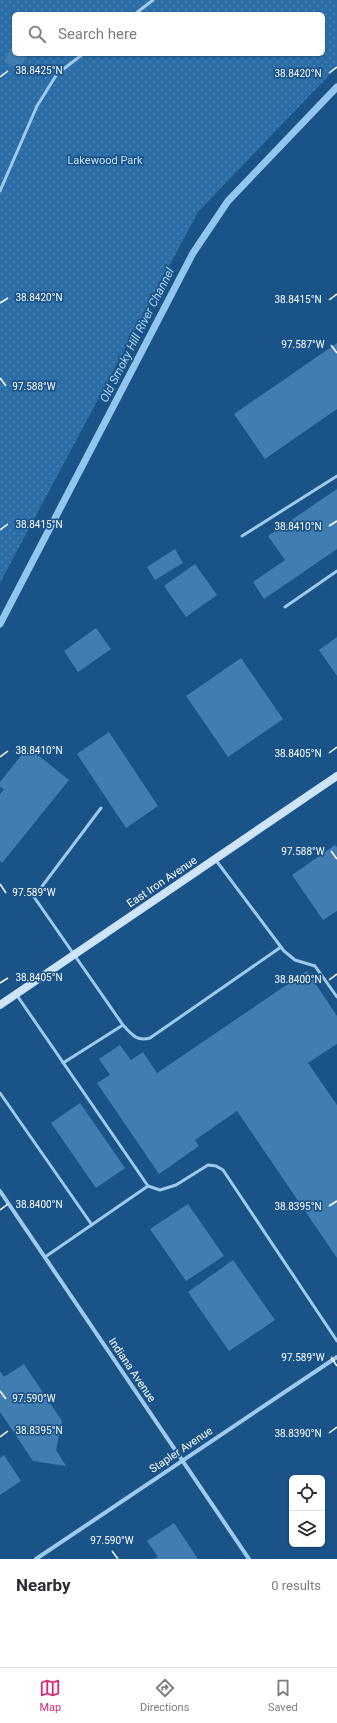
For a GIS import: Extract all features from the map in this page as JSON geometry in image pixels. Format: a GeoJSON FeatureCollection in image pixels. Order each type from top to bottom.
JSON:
{"type":"FeatureCollection","features":[{"type":"Feature","properties":{"kind":"street","name":"East Iron Avenue"},"geometry":{"type":"LineString","coordinates":[[0,1005],[337,776]]}},
{"type":"Feature","properties":{"kind":"street","name":"Indiana Avenue"},"geometry":{"type":"LineString","coordinates":[[0,1191],[249,1559]]}},
{"type":"Feature","properties":{"kind":"street","name":"Stapler Avenue"},"geometry":{"type":"LineString","coordinates":[[36,1559],[337,1357]]}},
{"type":"Feature","properties":{"kind":"lane"},"geometry":{"type":"LineString","coordinates":[[138,12],[153,0]]}},
{"type":"Feature","properties":{"kind":"lane"},"geometry":{"type":"LineString","coordinates":[[0,191],[37,106],[57,74],[80,56]]}},
{"type":"Feature","properties":{"kind":"lane"},"geometry":{"type":"LineString","coordinates":[[242,536],[337,476]]}},
{"type":"Feature","properties":{"kind":"lane"},"geometry":{"type":"LineString","coordinates":[[285,607],[337,571]]}},
{"type":"Feature","properties":{"kind":"lane"},"geometry":{"type":"LineString","coordinates":[[101,808],[34,897],[122,1025],[134,1037],[143,1040],[150,1038],[281,947]]}},
{"type":"Feature","properties":{"kind":"lane"},"geometry":{"type":"LineString","coordinates":[[215,859],[281,947],[295,960],[315,966],[337,997]]}},
{"type":"Feature","properties":{"kind":"lane"},"geometry":{"type":"LineString","coordinates":[[16,994],[148,1186],[160,1190],[176,1185],[208,1165],[216,1166],[223,1170],[337,1341]]}},
{"type":"Feature","properties":{"kind":"lane"},"geometry":{"type":"LineString","coordinates":[[64,1063],[122,1025]]}},
{"type":"Feature","properties":{"kind":"lane"},"geometry":{"type":"LineString","coordinates":[[0,1093],[92,1225]]}},
{"type":"Feature","properties":{"kind":"lane"},"geometry":{"type":"LineString","coordinates":[[45,1257],[148,1186]]}},
{"type":"Feature","properties":{"kind":"green space","name":"Lakewood Park"},"geometry":{"type":"Polygon","coordinates":[[[0,0],[337,0],[337,67],[198,212],[0,583],[0,0]]]}},
{"type":"Feature","properties":{"kind":"building"},"geometry":{"type":"Polygon","coordinates":[[[12,47],[12,56],[27,56],[19,70],[4,61],[12,47]]]}},
{"type":"Feature","properties":{"kind":"building"},"geometry":{"type":"Polygon","coordinates":[[[337,343],[337,409],[265,459],[234,414],[337,343]]]}},
{"type":"Feature","properties":{"kind":"building"},"geometry":{"type":"Polygon","coordinates":[[[337,489],[337,549],[264,599],[253,582],[285,560],[268,536],[337,489]]]}},
{"type":"Feature","properties":{"kind":"building"},"geometry":{"type":"Polygon","coordinates":[[[175,549],[183,563],[155,580],[147,567],[175,549]]]}},
{"type":"Feature","properties":{"kind":"building"},"geometry":{"type":"Polygon","coordinates":[[[195,564],[217,595],[186,617],[164,586],[195,564]]]}},
{"type":"Feature","properties":{"kind":"building"},"geometry":{"type":"Polygon","coordinates":[[[96,628],[111,649],[78,672],[64,651],[96,628]]]}},
{"type":"Feature","properties":{"kind":"building"},"geometry":{"type":"Polygon","coordinates":[[[337,637],[337,676],[319,650],[337,637]]]}},
{"type":"Feature","properties":{"kind":"building"},"geometry":{"type":"Polygon","coordinates":[[[241,658],[283,719],[228,757],[186,696],[241,658]]]}},
{"type":"Feature","properties":{"kind":"building"},"geometry":{"type":"Polygon","coordinates":[[[109,732],[158,806],[126,828],[77,754],[109,732]]]}},
{"type":"Feature","properties":{"kind":"building"},"geometry":{"type":"Polygon","coordinates":[[[28,747],[69,780],[2,863],[0,861],[0,794],[4,789],[0,787],[0,782],[28,747]]]}},
{"type":"Feature","properties":{"kind":"building"},"geometry":{"type":"Polygon","coordinates":[[[335,845],[337,847],[337,911],[323,920],[292,875],[335,845]]]}},
{"type":"Feature","properties":{"kind":"building"},"geometry":{"type":"Polygon","coordinates":[[[307,971],[337,1016],[337,1044],[308,1063],[337,1105],[337,1258],[237,1111],[195,1140],[199,1146],[159,1174],[97,1083],[110,1075],[99,1059],[120,1045],[131,1060],[143,1052],[157,1073],[307,971]]]}},
{"type":"Feature","properties":{"kind":"building"},"geometry":{"type":"Polygon","coordinates":[[[80,1103],[125,1168],[96,1188],[51,1123],[80,1103]]]}},
{"type":"Feature","properties":{"kind":"building"},"geometry":{"type":"Polygon","coordinates":[[[188,1204],[224,1256],[186,1281],[150,1229],[188,1204]]]}},
{"type":"Feature","properties":{"kind":"building"},"geometry":{"type":"Polygon","coordinates":[[[233,1260],[275,1320],[229,1351],[188,1292],[233,1260]]]}},
{"type":"Feature","properties":{"kind":"building"},"geometry":{"type":"Polygon","coordinates":[[[24,1364],[62,1421],[56,1450],[66,1466],[33,1461],[0,1412],[0,1371],[4,1377],[24,1364]]]}},
{"type":"Feature","properties":{"kind":"building"},"geometry":{"type":"Polygon","coordinates":[[[4,1455],[21,1481],[0,1495],[0,1458],[4,1455]]]}},
{"type":"Feature","properties":{"kind":"building"},"geometry":{"type":"Polygon","coordinates":[[[174,1523],[198,1559],[154,1559],[158,1557],[147,1541],[174,1523]]]}},
{"type":"Feature","properties":{"kind":"waterway","name":"Old Smoky Hill River Channel"},"geometry":{"type":"LineString","coordinates":[[0,624],[193,253],[228,201],[337,87]]}}]}
